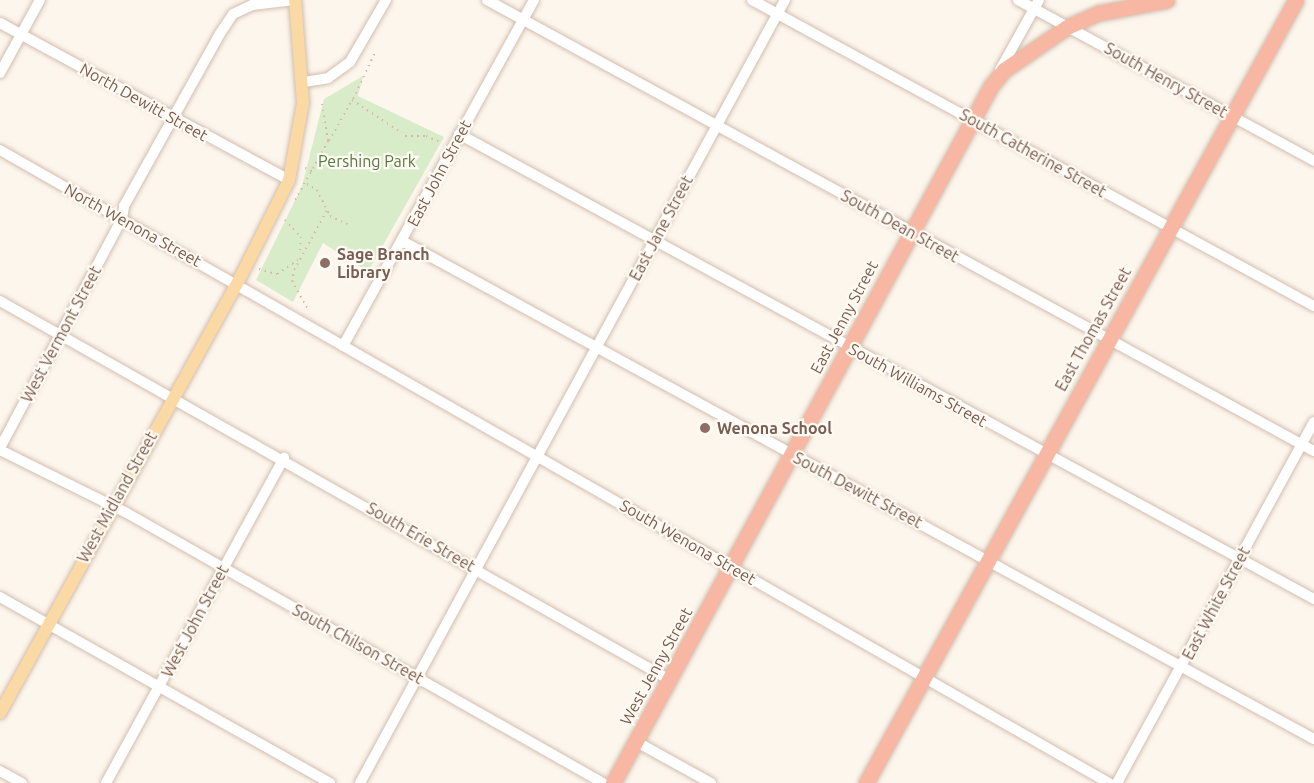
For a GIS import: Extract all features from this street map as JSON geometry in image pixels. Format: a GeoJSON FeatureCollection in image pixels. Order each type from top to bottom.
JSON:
{"type":"FeatureCollection","features":[{"type":"Feature","properties":{"kind":"highway","name":"East Jenny Street"},"geometry":{"type":"LineString","coordinates":[[730,566],[971,119],[1004,70],[1067,27],[1099,13],[1167,0]]}},
{"type":"Feature","properties":{"kind":"highway","name":"East Thomas Street"},"geometry":{"type":"LineString","coordinates":[[866,783],[1044,454],[1296,0]]}},
{"type":"Feature","properties":{"kind":"highway","name":"West Jenny Street"},"geometry":{"type":"LineString","coordinates":[[613,783],[730,566]]}},
{"type":"Feature","properties":{"kind":"main road","name":"West Midland Street"},"geometry":{"type":"LineString","coordinates":[[0,713],[173,395],[238,282],[289,180],[302,120],[304,82],[295,0]]}},
{"type":"Feature","properties":{"kind":"street"},"geometry":{"type":"LineString","coordinates":[[0,73],[40,0]]}},
{"type":"Feature","properties":{"kind":"street","name":"West Vermont Street"},"geometry":{"type":"LineString","coordinates":[[0,449],[122,219],[124,206],[233,14],[270,0],[295,0]]}},
{"type":"Feature","properties":{"kind":"street"},"geometry":{"type":"LineString","coordinates":[[304,82],[328,78],[350,62],[386,0]]}},
{"type":"Feature","properties":{"kind":"street","name":"South Dean Street"},"geometry":{"type":"LineString","coordinates":[[487,0],[1314,451]]}},
{"type":"Feature","properties":{"kind":"street","name":"East John Street"},"geometry":{"type":"LineString","coordinates":[[344,346],[534,0]]}},
{"type":"Feature","properties":{"kind":"street","name":"South Catherine Street"},"geometry":{"type":"LineString","coordinates":[[752,0],[1314,306]]}},
{"type":"Feature","properties":{"kind":"street","name":"East Jane Street"},"geometry":{"type":"LineString","coordinates":[[360,783],[785,0]]}},
{"type":"Feature","properties":{"kind":"street","name":"South Henry Street"},"geometry":{"type":"LineString","coordinates":[[1018,0],[1036,4],[1067,27],[1314,161]]}},
{"type":"Feature","properties":{"kind":"street","name":"East Jenny Street"},"geometry":{"type":"LineString","coordinates":[[991,87],[1036,4]]}},
{"type":"Feature","properties":{"kind":"street","name":"North Dewitt Street"},"geometry":{"type":"LineString","coordinates":[[0,23],[289,180]]}},
{"type":"Feature","properties":{"kind":"street","name":"South Williams Street"},"geometry":{"type":"LineString","coordinates":[[459,134],[1314,599]]}},
{"type":"Feature","properties":{"kind":"street","name":"North Wenona Street"},"geometry":{"type":"LineString","coordinates":[[0,150],[238,282],[266,300]]}},
{"type":"Feature","properties":{"kind":"street","name":"South Dewitt Street"},"geometry":{"type":"LineString","coordinates":[[402,241],[1314,739]]}},
{"type":"Feature","properties":{"kind":"street","name":"South Wenona Street"},"geometry":{"type":"LineString","coordinates":[[266,300],[1109,783]]}},
{"type":"Feature","properties":{"kind":"street","name":"South Erie Street"},"geometry":{"type":"LineString","coordinates":[[0,301],[173,395],[670,680]]}},
{"type":"Feature","properties":{"kind":"street","name":"East White Street"},"geometry":{"type":"LineString","coordinates":[[1117,783],[1314,422]]}},
{"type":"Feature","properties":{"kind":"street","name":"South Chilson Street"},"geometry":{"type":"LineString","coordinates":[[0,449],[111,508],[125,512],[603,783]]}},
{"type":"Feature","properties":{"kind":"street","name":"West John Street"},"geometry":{"type":"LineString","coordinates":[[106,783],[284,458]]}},
{"type":"Feature","properties":{"kind":"street"},"geometry":{"type":"LineString","coordinates":[[0,597],[330,783]]}},
{"type":"Feature","properties":{"kind":"street"},"geometry":{"type":"LineString","coordinates":[[635,741],[711,783]]}},
{"type":"Feature","properties":{"kind":"street"},"geometry":{"type":"LineString","coordinates":[[0,771],[22,783]]}},
{"type":"Feature","properties":{"kind":"path"},"geometry":{"type":"LineString","coordinates":[[295,200],[352,100],[375,52]]}},
{"type":"Feature","properties":{"kind":"path"},"geometry":{"type":"LineString","coordinates":[[352,100],[402,133]]}},
{"type":"Feature","properties":{"kind":"path"},"geometry":{"type":"LineString","coordinates":[[321,101],[328,141]]}},
{"type":"Feature","properties":{"kind":"path"},"geometry":{"type":"LineString","coordinates":[[405,136],[426,136],[440,142]]}},
{"type":"Feature","properties":{"kind":"path"},"geometry":{"type":"LineString","coordinates":[[304,168],[313,171]]}},
{"type":"Feature","properties":{"kind":"path"},"geometry":{"type":"LineString","coordinates":[[306,184],[317,189],[327,210],[349,225]]}},
{"type":"Feature","properties":{"kind":"path"},"geometry":{"type":"LineString","coordinates":[[307,308],[291,282],[299,258],[327,210]]}},
{"type":"Feature","properties":{"kind":"path"},"geometry":{"type":"LineString","coordinates":[[285,220],[301,237],[299,258]]}},
{"type":"Feature","properties":{"kind":"path"},"geometry":{"type":"LineString","coordinates":[[259,269],[277,273],[299,258]]}},
{"type":"Feature","properties":{"kind":"green space","name":"Pershing Park"},"geometry":{"type":"Polygon","coordinates":[[[363,76],[358,96],[444,137],[368,272],[323,243],[293,302],[256,280],[302,186],[324,99],[363,76]]]}},
{"type":"Feature","properties":{"kind":"place","name":"Sage Branch Library"},"geometry":{"type":"Point","coordinates":[325,263]}},
{"type":"Feature","properties":{"kind":"place","name":"Wenona School"},"geometry":{"type":"Point","coordinates":[705,428]}}]}
